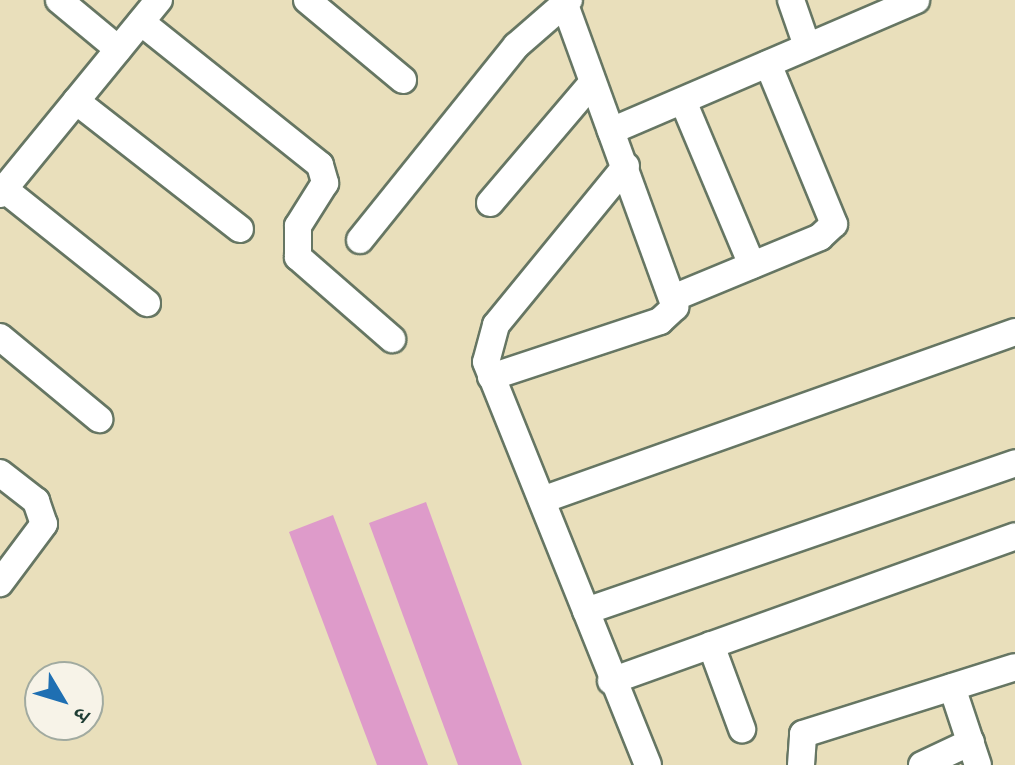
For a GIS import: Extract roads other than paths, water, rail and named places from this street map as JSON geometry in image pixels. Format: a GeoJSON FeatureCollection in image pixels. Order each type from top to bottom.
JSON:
{"type":"FeatureCollection","features":[{"type":"Feature","properties":{"kind":"street"},"geometry":{"type":"LineString","coordinates":[[59,0],[118,49]]}},
{"type":"Feature","properties":{"kind":"street"},"geometry":{"type":"LineString","coordinates":[[147,303],[2,191],[159,0]]}},
{"type":"Feature","properties":{"kind":"street"},"geometry":{"type":"LineString","coordinates":[[307,0],[403,80]]}},
{"type":"Feature","properties":{"kind":"street"},"geometry":{"type":"LineString","coordinates":[[791,0],[807,46]]}},
{"type":"Feature","properties":{"kind":"street"},"geometry":{"type":"LineString","coordinates":[[611,131],[916,0]]}},
{"type":"Feature","properties":{"kind":"street"},"geometry":{"type":"LineString","coordinates":[[360,240],[516,46],[566,1],[592,83],[626,166],[675,307],[660,321],[491,377]]}},
{"type":"Feature","properties":{"kind":"street"},"geometry":{"type":"LineString","coordinates":[[141,22],[320,165],[325,183],[298,226],[298,257],[392,339]]}},
{"type":"Feature","properties":{"kind":"street"},"geometry":{"type":"LineString","coordinates":[[673,298],[820,237],[834,224],[768,64]]}},
{"type":"Feature","properties":{"kind":"street"},"geometry":{"type":"LineString","coordinates":[[490,203],[592,83]]}},
{"type":"Feature","properties":{"kind":"street"},"geometry":{"type":"LineString","coordinates":[[76,101],[240,229]]}},
{"type":"Feature","properties":{"kind":"street"},"geometry":{"type":"LineString","coordinates":[[683,101],[752,265]]}},
{"type":"Feature","properties":{"kind":"street"},"geometry":{"type":"LineString","coordinates":[[626,166],[496,325],[486,343],[491,377],[586,611],[611,681],[648,765]]}},
{"type":"Feature","properties":{"kind":"street"},"geometry":{"type":"LineString","coordinates":[[542,500],[1015,332]]}},
{"type":"Feature","properties":{"kind":"street"},"geometry":{"type":"LineString","coordinates":[[0,337],[99,419]]}},
{"type":"Feature","properties":{"kind":"street"},"geometry":{"type":"LineString","coordinates":[[586,611],[1015,463]]}},
{"type":"Feature","properties":{"kind":"street"},"geometry":{"type":"LineString","coordinates":[[0,473],[36,501],[44,524],[0,583]]}},
{"type":"Feature","properties":{"kind":"street"},"geometry":{"type":"LineString","coordinates":[[611,681],[1015,536]]}},
{"type":"Feature","properties":{"kind":"street"},"geometry":{"type":"LineString","coordinates":[[711,645],[742,729]]}},
{"type":"Feature","properties":{"kind":"street"},"geometry":{"type":"LineString","coordinates":[[801,765],[803,734],[1015,667]]}},
{"type":"Feature","properties":{"kind":"street"},"geometry":{"type":"LineString","coordinates":[[922,765],[974,753],[952,687]]}}]}
